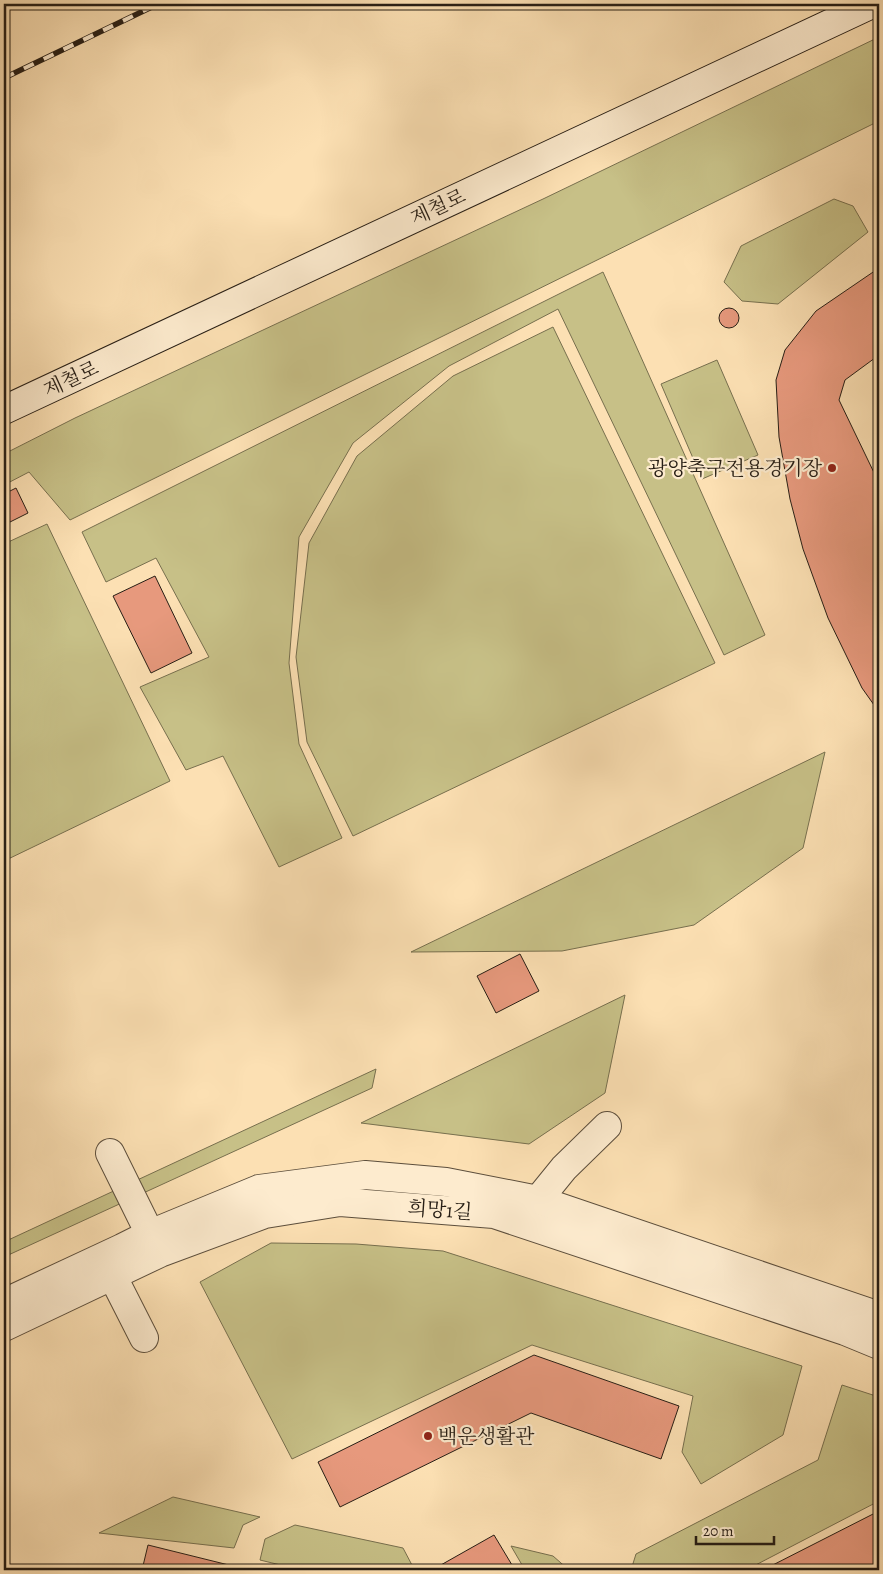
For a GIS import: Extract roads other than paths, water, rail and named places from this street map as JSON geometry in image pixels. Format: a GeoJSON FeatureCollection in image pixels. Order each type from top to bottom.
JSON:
{"type":"FeatureCollection","features":[{"type":"Feature","properties":{"kind":"street","name":"제철로"},"geometry":{"type":"LineString","coordinates":[[4,410],[872,4]]}},
{"type":"Feature","properties":{"kind":"street"},"geometry":{"type":"LineString","coordinates":[[538,1200],[564,1168],[607,1126]]}},
{"type":"Feature","properties":{"kind":"street"},"geometry":{"type":"LineString","coordinates":[[110,1153],[150,1234]]}},
{"type":"Feature","properties":{"kind":"street","name":"희망1길"},"geometry":{"type":"LineString","coordinates":[[4,1303],[150,1234],[260,1189],[364,1175],[446,1182],[538,1200],[879,1316]]}},
{"type":"Feature","properties":{"kind":"street","name":"희망1길"},"geometry":{"type":"LineString","coordinates":[[4,1327],[160,1253],[265,1214],[340,1202],[494,1214],[835,1327],[879,1345]]}},
{"type":"Feature","properties":{"kind":"street"},"geometry":{"type":"LineString","coordinates":[[112,1275],[144,1338]]}},
{"type":"Feature","properties":{"kind":"railway"},"geometry":{"type":"LineString","coordinates":[[4,78],[158,4]]}},
{"type":"Feature","properties":{"kind":"place","name":"광양축구전용경기장"},"geometry":{"type":"Point","coordinates":[832,468]}},
{"type":"Feature","properties":{"kind":"place","name":"백운생활관"},"geometry":{"type":"Point","coordinates":[428,1436]}}]}
